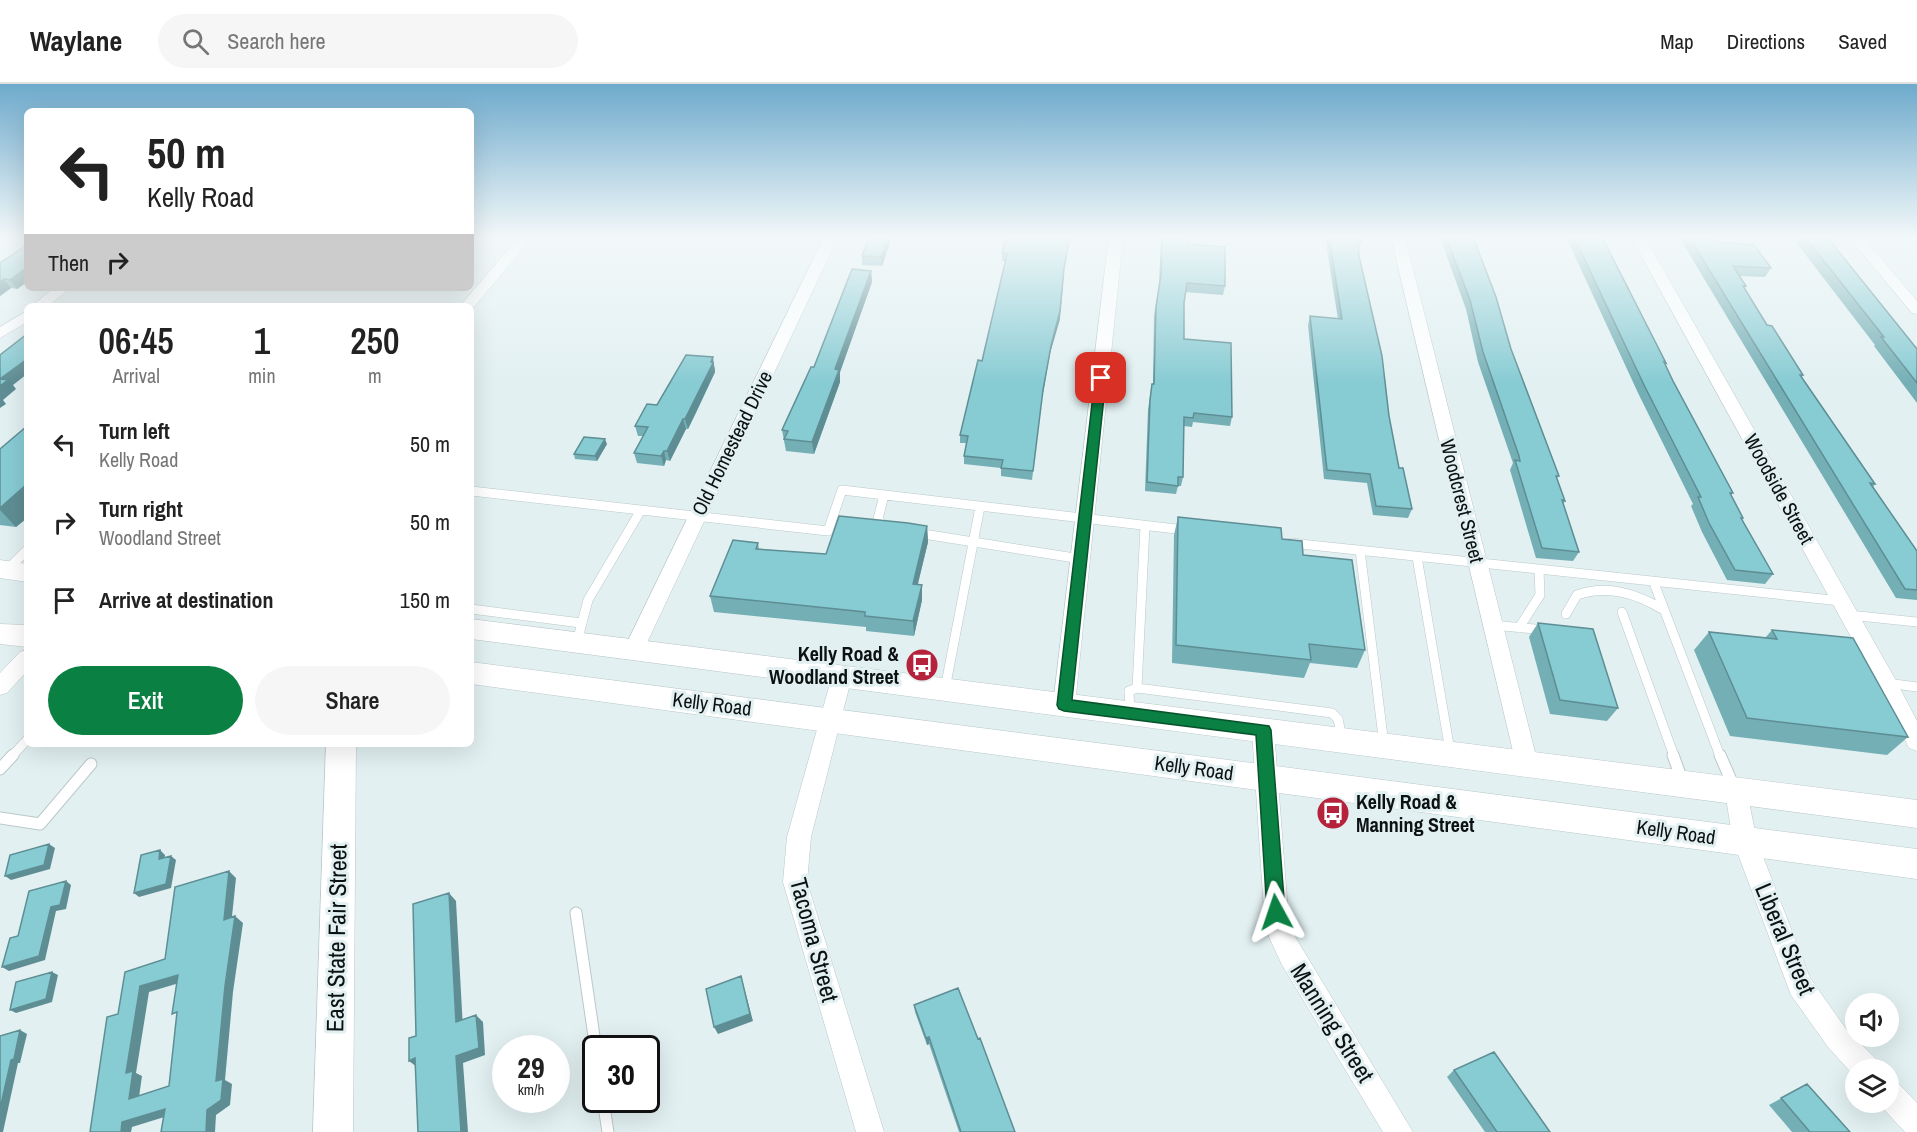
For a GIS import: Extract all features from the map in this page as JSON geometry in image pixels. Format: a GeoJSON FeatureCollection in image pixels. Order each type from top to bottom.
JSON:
{"type":"FeatureCollection","features":[{"type":"Feature","properties":{"kind":"street"},"geometry":{"type":"LineString","coordinates":[[469,303],[483,286]]}},
{"type":"Feature","properties":{"kind":"street","name":"Old Homestead Drive"},"geometry":{"type":"LineString","coordinates":[[634,649],[808,286]]}},
{"type":"Feature","properties":{"kind":"street"},"geometry":{"type":"LineString","coordinates":[[1064,705],[1111,286]]}},
{"type":"Feature","properties":{"kind":"street","name":"Woodcrest Street"},"geometry":{"type":"LineString","coordinates":[[1410,286],[1527,764]]}},
{"type":"Feature","properties":{"kind":"street","name":"Woodside Street"},"geometry":{"type":"LineString","coordinates":[[1665,286],[1887,683],[1917,742]]}},
{"type":"Feature","properties":{"kind":"street"},"geometry":{"type":"LineString","coordinates":[[1897,286],[1917,310]]}},
{"type":"Feature","properties":{"kind":"street"},"geometry":{"type":"LineString","coordinates":[[43,303],[59,291]]}},
{"type":"Feature","properties":{"kind":"street"},"geometry":{"type":"LineString","coordinates":[[0,334],[24,317]]}},
{"type":"Feature","properties":{"kind":"street"},"geometry":{"type":"LineString","coordinates":[[474,629],[579,633],[634,649],[1064,705],[1133,701],[1263,730],[1917,814]]}},
{"type":"Feature","properties":{"kind":"street"},"geometry":{"type":"LineString","coordinates":[[0,634],[24,636]]}},
{"type":"Feature","properties":{"kind":"street"},"geometry":{"type":"LineString","coordinates":[[0,687],[24,661]]}},
{"type":"Feature","properties":{"kind":"street","name":"Kelly Road"},"geometry":{"type":"LineString","coordinates":[[474,673],[1917,864]]}},
{"type":"Feature","properties":{"kind":"street","name":"Tacoma Street"},"geometry":{"type":"LineString","coordinates":[[842,676],[828,719],[799,837],[795,882],[870,1132]]}},
{"type":"Feature","properties":{"kind":"street","name":"Manning Street"},"geometry":{"type":"LineString","coordinates":[[1263,730],[1276,912],[1282,937],[1291,956],[1399,1132]]}},
{"type":"Feature","properties":{"kind":"street","name":"East State Fair Street"},"geometry":{"type":"LineString","coordinates":[[333,1132],[341,747]]}},
{"type":"Feature","properties":{"kind":"street","name":"Liberal Street"},"geometry":{"type":"LineString","coordinates":[[1736,792],[1745,841],[1800,986],[1837,1038],[1857,1059]]}},
{"type":"Feature","properties":{"kind":"street"},"geometry":{"type":"LineString","coordinates":[[1899,1105],[1917,1124]]}},
{"type":"Feature","properties":{"kind":"lane"},"geometry":{"type":"LineString","coordinates":[[474,491],[828,531],[842,490],[1190,531]]}},
{"type":"Feature","properties":{"kind":"lane"},"geometry":{"type":"LineString","coordinates":[[884,495],[878,519],[884,528],[896,530]]}},
{"type":"Feature","properties":{"kind":"lane"},"geometry":{"type":"LineString","coordinates":[[945,689],[980,507]]}},
{"type":"Feature","properties":{"kind":"lane"},"geometry":{"type":"LineString","coordinates":[[474,610],[579,633],[588,600],[641,510]]}},
{"type":"Feature","properties":{"kind":"lane"},"geometry":{"type":"LineString","coordinates":[[1145,526],[1133,701],[1332,713],[1338,719],[1342,740]]}},
{"type":"Feature","properties":{"kind":"lane"},"geometry":{"type":"LineString","coordinates":[[907,532],[1081,559]]}},
{"type":"Feature","properties":{"kind":"lane"},"geometry":{"type":"LineString","coordinates":[[1281,541],[1654,583],[1845,608],[1917,622]]}},
{"type":"Feature","properties":{"kind":"lane"},"geometry":{"type":"LineString","coordinates":[[1360,550],[1384,745]]}},
{"type":"Feature","properties":{"kind":"lane"},"geometry":{"type":"LineString","coordinates":[[11,571],[24,554]]}},
{"type":"Feature","properties":{"kind":"lane"},"geometry":{"type":"LineString","coordinates":[[1417,557],[1450,754]]}},
{"type":"Feature","properties":{"kind":"lane"},"geometry":{"type":"LineString","coordinates":[[1519,627],[1540,595],[1539,571]]}},
{"type":"Feature","properties":{"kind":"lane"},"geometry":{"type":"LineString","coordinates":[[1654,583],[1713,740],[1736,792]]}},
{"type":"Feature","properties":{"kind":"lane"},"geometry":{"type":"LineString","coordinates":[[1566,614],[1577,595],[1592,590],[1635,595],[1649,600],[1664,610]]}},
{"type":"Feature","properties":{"kind":"lane"},"geometry":{"type":"LineString","coordinates":[[1622,612],[1684,785]]}},
{"type":"Feature","properties":{"kind":"lane"},"geometry":{"type":"LineString","coordinates":[[1493,625],[1556,630]]}},
{"type":"Feature","properties":{"kind":"lane"},"geometry":{"type":"LineString","coordinates":[[1887,683],[1917,687]]}},
{"type":"Feature","properties":{"kind":"lane"},"geometry":{"type":"LineString","coordinates":[[0,770],[24,743]]}},
{"type":"Feature","properties":{"kind":"lane"},"geometry":{"type":"LineString","coordinates":[[0,818],[40,824],[91,764]]}},
{"type":"Feature","properties":{"kind":"lane"},"geometry":{"type":"LineString","coordinates":[[576,913],[594,1035]]}},
{"type":"Feature","properties":{"kind":"lane"},"geometry":{"type":"LineString","coordinates":[[605,1113],[608,1132]]}},
{"type":"Feature","properties":{"kind":"building"},"geometry":{"type":"Polygon","coordinates":[[[845,286],[866,286],[835,369],[839,370],[812,442],[784,439],[788,431],[782,430],[811,367],[814,367],[845,286]]]}},
{"type":"Feature","properties":{"kind":"building"},"geometry":{"type":"Polygon","coordinates":[[[1000,286],[1062,286],[1060,311],[1043,390],[1033,471],[1001,468],[1003,460],[964,456],[968,436],[960,435],[978,360],[982,361],[1000,286]]]}},
{"type":"Feature","properties":{"kind":"building"},"geometry":{"type":"Polygon","coordinates":[[[1159,286],[1187,286],[1184,339],[1231,343],[1232,417],[1194,413],[1193,418],[1184,417],[1183,477],[1178,477],[1178,486],[1147,482],[1150,400],[1152,384],[1154,384],[1156,307],[1159,286]]]}},
{"type":"Feature","properties":{"kind":"building"},"geometry":{"type":"Polygon","coordinates":[[[1337,286],[1366,286],[1382,356],[1389,416],[1399,468],[1403,468],[1412,509],[1376,506],[1370,474],[1327,470],[1310,316],[1342,319],[1337,286]]]}},
{"type":"Feature","properties":{"kind":"building"},"geometry":{"type":"Polygon","coordinates":[[[1465,286],[1492,286],[1511,349],[1559,476],[1556,476],[1565,501],[1562,500],[1579,552],[1542,548],[1515,460],[1520,461],[1519,456],[1483,352],[1465,286]]]}},
{"type":"Feature","properties":{"kind":"building"},"geometry":{"type":"Polygon","coordinates":[[[1597,286],[1627,286],[1673,381],[1733,493],[1730,493],[1743,518],[1741,518],[1773,574],[1735,570],[1709,523],[1698,497],[1701,497],[1597,286]]]}},
{"type":"Feature","properties":{"kind":"building"},"geometry":{"type":"Polygon","coordinates":[[[1719,286],[1746,286],[1743,286],[1767,325],[1772,326],[1803,375],[1800,375],[1875,484],[1870,483],[1917,551],[1917,590],[1905,589],[1719,286]]]}},
{"type":"Feature","properties":{"kind":"building"},"geometry":{"type":"Polygon","coordinates":[[[1844,286],[1866,286],[1917,349],[1917,383],[1881,337],[1884,337],[1844,286]]]}},
{"type":"Feature","properties":{"kind":"building"},"geometry":{"type":"Polygon","coordinates":[[[24,336],[24,361],[0,379],[0,355],[24,336]]]}},
{"type":"Feature","properties":{"kind":"building"},"geometry":{"type":"Polygon","coordinates":[[[686,355],[713,357],[711,362],[713,363],[685,419],[667,451],[664,451],[661,456],[634,453],[648,427],[635,426],[647,404],[657,405],[686,355]]]}},
{"type":"Feature","properties":{"kind":"building"},"geometry":{"type":"Polygon","coordinates":[[[0,379],[8,380],[0,386],[0,379]]]}},
{"type":"Feature","properties":{"kind":"building"},"geometry":{"type":"Polygon","coordinates":[[[24,429],[24,487],[0,508],[0,449],[24,429]]]}},
{"type":"Feature","properties":{"kind":"building"},"geometry":{"type":"Polygon","coordinates":[[[584,437],[605,439],[595,456],[574,454],[584,437]]]}},
{"type":"Feature","properties":{"kind":"building"},"geometry":{"type":"Polygon","coordinates":[[[839,516],[927,526],[913,584],[922,585],[913,621],[865,616],[865,612],[710,596],[733,540],[758,543],[756,549],[826,554],[839,516]]]}},
{"type":"Feature","properties":{"kind":"building"},"geometry":{"type":"Polygon","coordinates":[[[1178,517],[1281,528],[1282,539],[1302,541],[1303,555],[1352,560],[1365,650],[1309,644],[1311,660],[1176,645],[1178,517]]]}},
{"type":"Feature","properties":{"kind":"building"},"geometry":{"type":"Polygon","coordinates":[[[1538,623],[1593,629],[1618,708],[1560,700],[1538,623]]]}},
{"type":"Feature","properties":{"kind":"building"},"geometry":{"type":"Polygon","coordinates":[[[1772,630],[1853,638],[1908,737],[1747,718],[1709,632],[1777,639],[1772,630]]]}},
{"type":"Feature","properties":{"kind":"building"},"geometry":{"type":"Polygon","coordinates":[[[49,844],[44,865],[5,876],[10,855],[49,844]]]}},
{"type":"Feature","properties":{"kind":"building"},"geometry":{"type":"Polygon","coordinates":[[[160,850],[159,859],[171,856],[166,884],[134,893],[141,855],[160,850]]]}},
{"type":"Feature","properties":{"kind":"building"},"geometry":{"type":"Polygon","coordinates":[[[229,871],[224,920],[235,916],[225,986],[216,1081],[223,1079],[221,1100],[207,1110],[206,1132],[161,1132],[165,1109],[122,1122],[121,1132],[90,1132],[107,1017],[118,1014],[125,972],[165,959],[175,887],[229,871]],[[178,975],[140,986],[126,1073],[133,1071],[129,1099],[169,1086],[177,1012],[172,1014],[178,975]]]}},
{"type":"Feature","properties":{"kind":"building"},"geometry":{"type":"Polygon","coordinates":[[[66,881],[60,905],[51,907],[39,956],[2,967],[10,938],[18,936],[29,891],[66,881]]]}},
{"type":"Feature","properties":{"kind":"building"},"geometry":{"type":"Polygon","coordinates":[[[449,893],[456,1022],[476,1015],[479,1048],[456,1056],[461,1132],[418,1132],[415,1058],[409,1061],[409,1038],[416,1036],[413,904],[449,893]]]}},
{"type":"Feature","properties":{"kind":"building"},"geometry":{"type":"Polygon","coordinates":[[[52,972],[46,999],[10,1010],[16,982],[52,972]]]}},
{"type":"Feature","properties":{"kind":"building"},"geometry":{"type":"Polygon","coordinates":[[[741,976],[750,1014],[714,1027],[706,989],[741,976]]]}},
{"type":"Feature","properties":{"kind":"building"},"geometry":{"type":"Polygon","coordinates":[[[958,988],[978,1039],[980,1038],[1015,1132],[961,1132],[929,1037],[926,1038],[914,1005],[958,988]]]}},
{"type":"Feature","properties":{"kind":"building"},"geometry":{"type":"Polygon","coordinates":[[[20,1030],[14,1059],[11,1060],[0,1109],[0,1036],[20,1030]]]}},
{"type":"Feature","properties":{"kind":"building"},"geometry":{"type":"Polygon","coordinates":[[[1494,1052],[1550,1132],[1497,1132],[1454,1070],[1494,1052]]]}},
{"type":"Feature","properties":{"kind":"building"},"geometry":{"type":"Polygon","coordinates":[[[1807,1084],[1850,1132],[1810,1132],[1781,1098],[1807,1084]]]}},
{"type":"Feature","properties":{"kind":"place","name":"Kelly Road & Woodland Street"},"geometry":{"type":"Point","coordinates":[922,665]}},
{"type":"Feature","properties":{"kind":"place","name":"Kelly Road & Manning Street"},"geometry":{"type":"Point","coordinates":[1333,813]}},
{"type":"Feature","properties":{"kind":"route"},"geometry":{"type":"LineString","coordinates":[[1101,378],[1064,705],[1263,730],[1276,912]]}}]}
